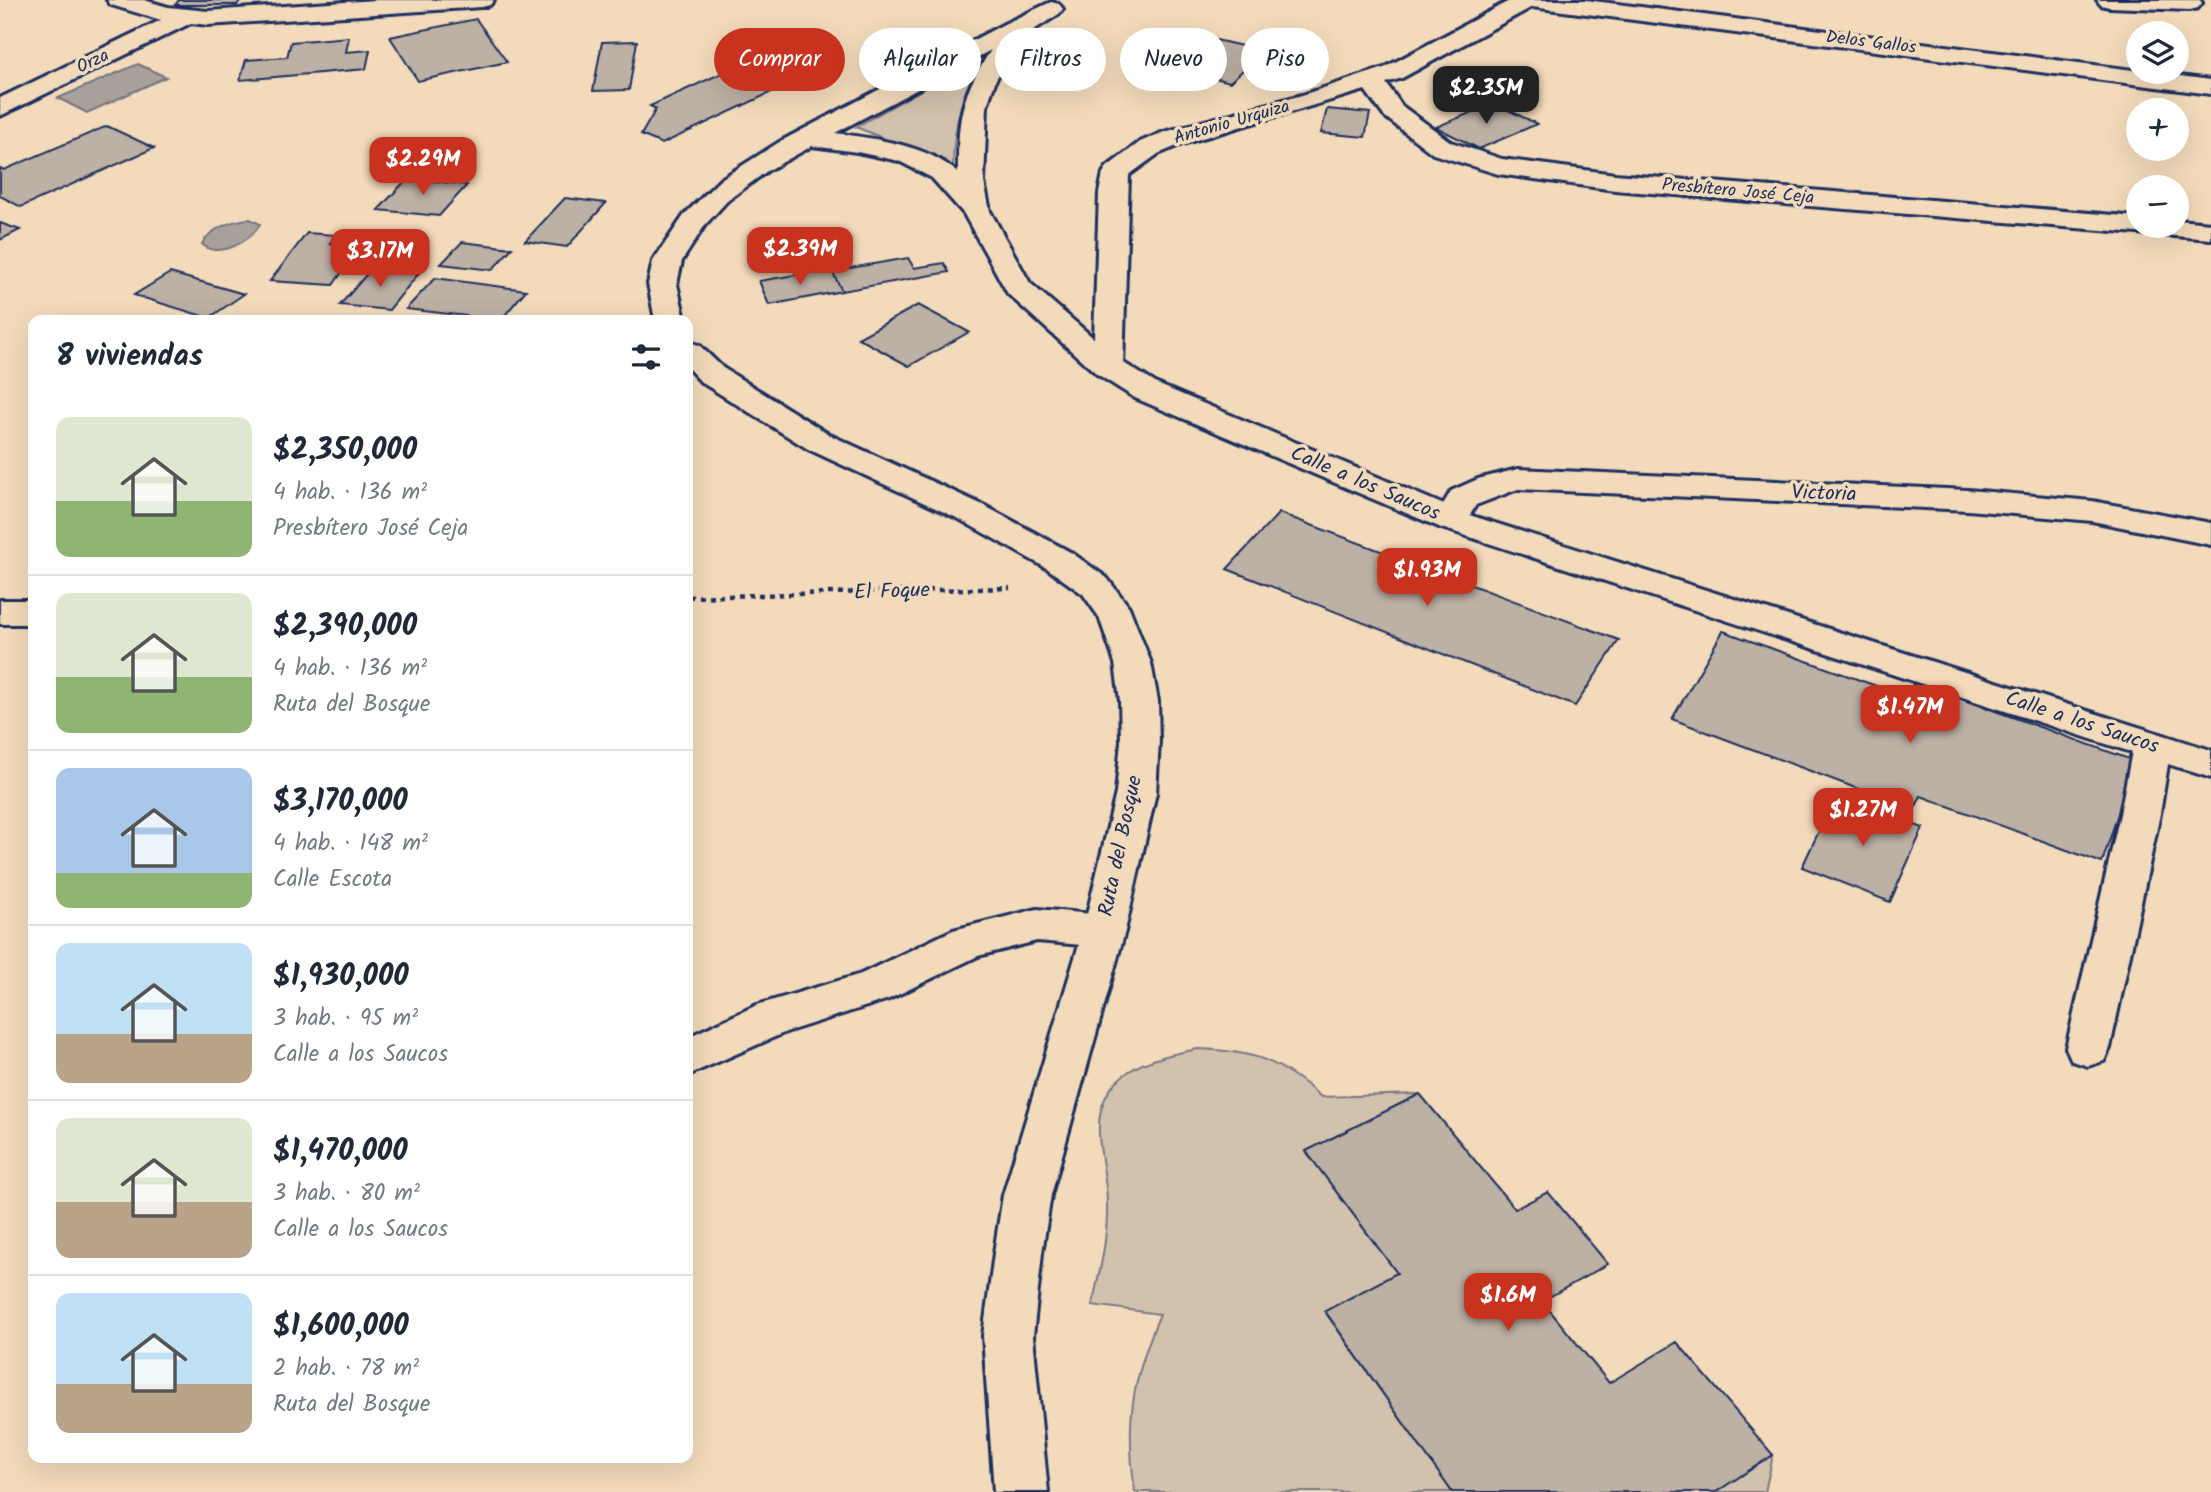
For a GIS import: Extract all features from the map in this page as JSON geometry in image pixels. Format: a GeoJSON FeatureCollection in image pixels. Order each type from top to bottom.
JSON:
{"type":"FeatureCollection","features":[{"type":"Feature","properties":{"kind":"street"},"geometry":{"type":"LineString","coordinates":[[119,0],[148,10],[186,17],[230,18],[482,0]]}},
{"type":"Feature","properties":{"kind":"street","name":"Antonio Urquiza"},"geometry":{"type":"LineString","coordinates":[[1108,367],[1110,252],[1116,173],[1130,160],[1173,138],[1311,100],[1392,73],[1530,0]]}},
{"type":"Feature","properties":{"kind":"street","name":"Delos Gallos"},"geometry":{"type":"LineString","coordinates":[[1530,0],[2211,87]]}},
{"type":"Feature","properties":{"kind":"street"},"geometry":{"type":"LineString","coordinates":[[2109,0],[2190,3]]}},
{"type":"Feature","properties":{"kind":"street"},"geometry":{"type":"LineString","coordinates":[[668,315],[664,300],[666,264],[693,221],[714,196],[790,147],[1060,4]]}},
{"type":"Feature","properties":{"kind":"street","name":"Calle a los Saucos"},"geometry":{"type":"LineString","coordinates":[[1060,4],[1015,31],[984,79],[974,106],[971,129],[971,182],[976,211],[1018,288],[1108,367],[1146,391],[1451,520],[2211,764]]}},
{"type":"Feature","properties":{"kind":"street","name":"Orza"},"geometry":{"type":"LineString","coordinates":[[0,108],[186,17]]}},
{"type":"Feature","properties":{"kind":"street","name":"Presbítero José Ceja"},"geometry":{"type":"LineString","coordinates":[[1370,79],[1393,111],[1442,148],[1498,166],[1615,182],[2126,224]]}},
{"type":"Feature","properties":{"kind":"street"},"geometry":{"type":"LineString","coordinates":[[810,138],[867,146],[927,163],[947,178],[976,211]]}},
{"type":"Feature","properties":{"kind":"street"},"geometry":{"type":"LineString","coordinates":[[2189,229],[2211,230]]}},
{"type":"Feature","properties":{"kind":"street","name":"Ruta del Bosque"},"geometry":{"type":"LineString","coordinates":[[693,356],[722,382],[819,442],[971,512],[1060,561],[1095,586],[1116,615],[1133,663],[1139,714],[1136,793],[1104,932],[1027,1195],[1018,1253],[1008,1336],[1021,1492]]}},
{"type":"Feature","properties":{"kind":"street","name":"Victoria"},"geometry":{"type":"LineString","coordinates":[[1451,520],[1463,498],[1490,485],[1518,479],[1968,500],[2092,511],[2211,534]]}},
{"type":"Feature","properties":{"kind":"street"},"geometry":{"type":"LineString","coordinates":[[0,612],[28,612]]}},
{"type":"Feature","properties":{"kind":"street"},"geometry":{"type":"LineString","coordinates":[[2088,1048],[2140,814],[2152,746]]}},
{"type":"Feature","properties":{"kind":"street"},"geometry":{"type":"LineString","coordinates":[[693,1055],[773,1017],[874,987],[968,942],[1037,925],[1104,932]]}},
{"type":"Feature","properties":{"kind":"path","name":"El Foque"},"geometry":{"type":"LineString","coordinates":[[693,597],[1014,588]]}},
{"type":"Feature","properties":{"kind":"shaded area"},"geometry":{"type":"Polygon","coordinates":[[[138,64],[166,77],[87,113],[58,98],[138,64]]]}},
{"type":"Feature","properties":{"kind":"shaded area"},"geometry":{"type":"Polygon","coordinates":[[[920,91],[965,91],[955,137],[953,167],[856,127],[920,91]]]}},
{"type":"Feature","properties":{"kind":"shaded area"},"geometry":{"type":"Polygon","coordinates":[[[250,219],[260,224],[250,237],[242,242],[216,250],[202,244],[211,233],[223,226],[250,219]]]}},
{"type":"Feature","properties":{"kind":"shaded area"},"geometry":{"type":"Polygon","coordinates":[[[1198,1049],[1235,1052],[1265,1060],[1292,1074],[1321,1097],[1420,1094],[1306,1151],[1397,1273],[1325,1312],[1452,1492],[1135,1492],[1131,1444],[1133,1401],[1143,1360],[1160,1314],[1092,1305],[1103,1255],[1107,1217],[1099,1134],[1100,1113],[1106,1095],[1129,1071],[1161,1057],[1198,1049]]]}},
{"type":"Feature","properties":{"kind":"shaded area"},"geometry":{"type":"Polygon","coordinates":[[[1773,1455],[1765,1492],[1716,1492],[1773,1455]]]}},
{"type":"Feature","properties":{"kind":"building"},"geometry":{"type":"Polygon","coordinates":[[[179,0],[241,0],[237,5],[175,5],[179,0]]]}},
{"type":"Feature","properties":{"kind":"building"},"geometry":{"type":"Polygon","coordinates":[[[476,19],[507,62],[418,81],[390,37],[476,19]]]}},
{"type":"Feature","properties":{"kind":"building"},"geometry":{"type":"Polygon","coordinates":[[[349,37],[346,52],[370,50],[366,69],[240,80],[246,60],[287,57],[291,42],[349,37]]]}},
{"type":"Feature","properties":{"kind":"building"},"geometry":{"type":"Polygon","coordinates":[[[637,41],[629,90],[593,91],[602,42],[637,41]]]}},
{"type":"Feature","properties":{"kind":"building"},"geometry":{"type":"Polygon","coordinates":[[[1227,42],[1241,46],[1241,72],[1230,82],[1227,81],[1227,42]]]}},
{"type":"Feature","properties":{"kind":"building"},"geometry":{"type":"Polygon","coordinates":[[[714,77],[714,91],[774,91],[662,144],[641,135],[656,109],[650,106],[714,77]]]}},
{"type":"Feature","properties":{"kind":"building"},"geometry":{"type":"Polygon","coordinates":[[[1494,103],[1537,124],[1479,149],[1436,127],[1494,103]]]}},
{"type":"Feature","properties":{"kind":"building"},"geometry":{"type":"Polygon","coordinates":[[[1327,109],[1370,113],[1365,137],[1321,133],[1327,109]]]}},
{"type":"Feature","properties":{"kind":"building"},"geometry":{"type":"Polygon","coordinates":[[[107,126],[154,148],[21,207],[0,196],[0,168],[4,170],[107,126]]]}},
{"type":"Feature","properties":{"kind":"building"},"geometry":{"type":"Polygon","coordinates":[[[408,178],[467,185],[439,216],[378,210],[408,178]]]}},
{"type":"Feature","properties":{"kind":"building"},"geometry":{"type":"Polygon","coordinates":[[[565,198],[606,203],[567,247],[525,241],[565,198]]]}},
{"type":"Feature","properties":{"kind":"building"},"geometry":{"type":"Polygon","coordinates":[[[0,223],[20,230],[0,240],[0,223]]]}},
{"type":"Feature","properties":{"kind":"building"},"geometry":{"type":"Polygon","coordinates":[[[307,233],[336,235],[330,243],[361,245],[333,285],[270,281],[307,233]]]}},
{"type":"Feature","properties":{"kind":"building"},"geometry":{"type":"Polygon","coordinates":[[[462,242],[512,248],[492,270],[441,264],[462,242]]]}},
{"type":"Feature","properties":{"kind":"building"},"geometry":{"type":"Polygon","coordinates":[[[908,258],[914,268],[944,263],[949,272],[842,291],[832,271],[908,258]]]}},
{"type":"Feature","properties":{"kind":"building"},"geometry":{"type":"Polygon","coordinates":[[[372,268],[419,273],[389,310],[340,305],[372,268]]]}},
{"type":"Feature","properties":{"kind":"building"},"geometry":{"type":"Polygon","coordinates":[[[831,269],[842,291],[769,305],[759,281],[831,269]]]}},
{"type":"Feature","properties":{"kind":"building"},"geometry":{"type":"Polygon","coordinates":[[[170,273],[244,294],[213,315],[199,315],[134,295],[170,273]]]}},
{"type":"Feature","properties":{"kind":"building"},"geometry":{"type":"Polygon","coordinates":[[[435,278],[526,290],[505,315],[458,315],[406,309],[435,278]]]}},
{"type":"Feature","properties":{"kind":"building"},"geometry":{"type":"Polygon","coordinates":[[[918,305],[969,332],[909,366],[858,338],[918,305]]]}},
{"type":"Feature","properties":{"kind":"building"},"geometry":{"type":"Polygon","coordinates":[[[1279,513],[1619,640],[1575,706],[1227,569],[1279,513]]]}},
{"type":"Feature","properties":{"kind":"building"},"geometry":{"type":"Polygon","coordinates":[[[1723,631],[1907,697],[1914,682],[2135,761],[2102,863],[1921,796],[1914,810],[1672,719],[1723,631]]]}},
{"type":"Feature","properties":{"kind":"building"},"geometry":{"type":"Polygon","coordinates":[[[1836,795],[1923,828],[1890,902],[1802,867],[1836,795]]]}},
{"type":"Feature","properties":{"kind":"building"},"geometry":{"type":"Polygon","coordinates":[[[1420,1094],[1515,1209],[1548,1192],[1608,1264],[1542,1301],[1609,1383],[1677,1342],[1773,1455],[1716,1492],[1452,1492],[1325,1311],[1397,1273],[1306,1151],[1420,1094]]]}}]}
